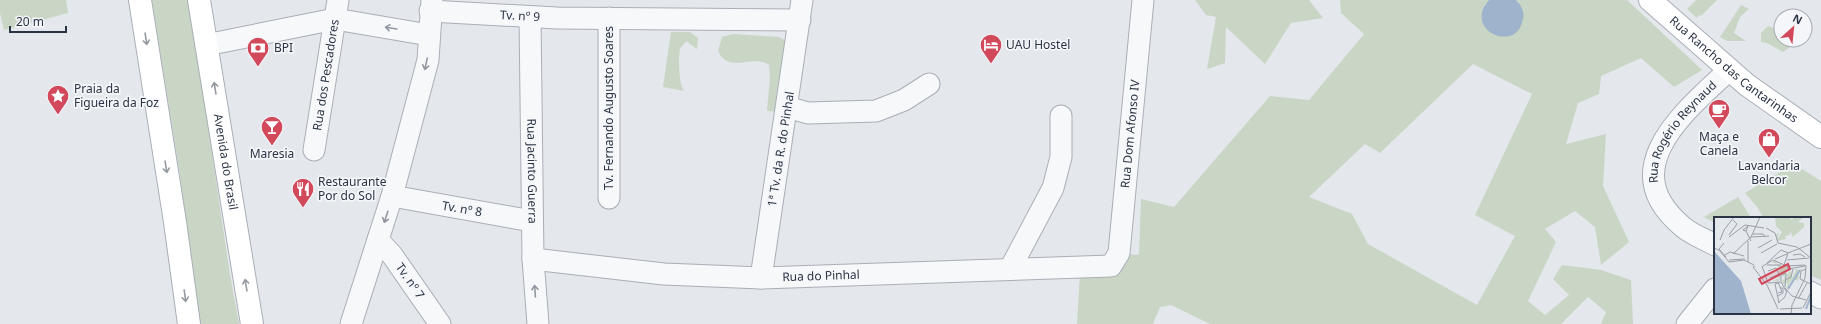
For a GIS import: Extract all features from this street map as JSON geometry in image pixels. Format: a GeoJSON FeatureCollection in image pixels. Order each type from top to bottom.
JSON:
{"type":"FeatureCollection","features":[{"type":"Feature","properties":{"kind":"main road"},"geometry":{"type":"LineString","coordinates":[[140,0],[175,222],[189,324]]}},
{"type":"Feature","properties":{"kind":"main road","name":"Avenida do Brasil"},"geometry":{"type":"LineString","coordinates":[[200,0],[206,45],[214,83],[252,324]]}},
{"type":"Feature","properties":{"kind":"main road","name":"Rua Rancho das Cantarinhas"},"geometry":{"type":"LineString","coordinates":[[1652,1],[1728,70],[1821,137]]}},
{"type":"Feature","properties":{"kind":"street"},"geometry":{"type":"LineString","coordinates":[[800,20],[802,0]]}},
{"type":"Feature","properties":{"kind":"street","name":"Rua Dom Afonso IV"},"geometry":{"type":"LineString","coordinates":[[1111,266],[1119,253],[1144,0]]}},
{"type":"Feature","properties":{"kind":"street"},"geometry":{"type":"LineString","coordinates":[[351,324],[392,196],[428,60],[431,6]]}},
{"type":"Feature","properties":{"kind":"street","name":"Tv. nº 9"},"geometry":{"type":"LineString","coordinates":[[431,6],[530,17],[557,9],[609,18],[800,20]]}},
{"type":"Feature","properties":{"kind":"street"},"geometry":{"type":"LineString","coordinates":[[206,45],[336,10],[429,34]]}},
{"type":"Feature","properties":{"kind":"street","name":"Rua dos Pescadores"},"geometry":{"type":"LineString","coordinates":[[314,150],[336,10]]}},
{"type":"Feature","properties":{"kind":"street","name":"Rua Jacinto Guerra"},"geometry":{"type":"LineString","coordinates":[[530,17],[532,221],[538,324]]}},
{"type":"Feature","properties":{"kind":"street","name":"Tv. Fernando Augusto Soares"},"geometry":{"type":"LineString","coordinates":[[609,18],[609,198]]}},
{"type":"Feature","properties":{"kind":"street","name":"1ª Tv. da R. do Pinhal"},"geometry":{"type":"LineString","coordinates":[[761,278],[800,20]]}},
{"type":"Feature","properties":{"kind":"street","name":"Rua Rogério Reynaud"},"geometry":{"type":"LineString","coordinates":[[1714,244],[1683,228],[1661,204],[1655,188],[1653,165],[1660,145],[1673,124],[1728,70]]}},
{"type":"Feature","properties":{"kind":"street"},"geometry":{"type":"LineString","coordinates":[[787,107],[808,114],[876,111],[904,100],[929,84]]}},
{"type":"Feature","properties":{"kind":"street"},"geometry":{"type":"LineString","coordinates":[[1010,269],[1053,188],[1061,157],[1061,116]]}},
{"type":"Feature","properties":{"kind":"street","name":"Tv. nº 8"},"geometry":{"type":"LineString","coordinates":[[392,196],[532,221]]}},
{"type":"Feature","properties":{"kind":"street","name":"Tv. nº 7"},"geometry":{"type":"LineString","coordinates":[[378,240],[392,255],[440,324]]}},
{"type":"Feature","properties":{"kind":"street","name":"Rua do Pinhal"},"geometry":{"type":"LineString","coordinates":[[533,258],[664,274],[761,278],[1111,266]]}},
{"type":"Feature","properties":{"kind":"street"},"geometry":{"type":"LineString","coordinates":[[1687,324],[1714,291]]}},
{"type":"Feature","properties":{"kind":"street"},"geometry":{"type":"LineString","coordinates":[[1811,293],[1821,298]]}},
{"type":"Feature","properties":{"kind":"green space"},"geometry":{"type":"Polygon","coordinates":[[[0,0],[66,0],[68,13],[4,30],[0,13],[0,0]]]}},
{"type":"Feature","properties":{"kind":"green space"},"geometry":{"type":"Polygon","coordinates":[[[152,0],[189,0],[230,275],[239,324],[199,324],[180,175],[152,0]]]}},
{"type":"Feature","properties":{"kind":"green space"},"geometry":{"type":"Polygon","coordinates":[[[1195,0],[1309,0],[1323,18],[1291,23],[1265,64],[1226,27],[1225,63],[1207,69],[1216,17],[1206,15],[1195,0]]]}},
{"type":"Feature","properties":{"kind":"green space"},"geometry":{"type":"Polygon","coordinates":[[[1340,0],[1489,0],[1484,6],[1520,3],[1516,0],[1627,0],[1702,70],[1674,87],[1641,58],[1601,76],[1599,94],[1578,103],[1566,144],[1606,134],[1603,186],[1629,242],[1601,265],[1595,227],[1575,211],[1545,229],[1556,242],[1528,301],[1545,315],[1569,295],[1553,279],[1562,265],[1601,270],[1631,280],[1633,324],[1601,324],[1606,312],[1588,297],[1561,324],[1210,324],[1171,305],[1160,307],[1153,324],[1077,324],[1080,272],[1124,254],[1139,255],[1141,199],[1174,207],[1270,96],[1309,100],[1364,34],[1341,13],[1340,0]],[[1473,64],[1380,153],[1365,144],[1309,197],[1352,214],[1368,244],[1477,305],[1515,236],[1475,215],[1532,94],[1473,64]]]}},
{"type":"Feature","properties":{"kind":"green space"},"geometry":{"type":"Polygon","coordinates":[[[1696,0],[1717,0],[1697,18],[1687,9],[1696,0]]]}},
{"type":"Feature","properties":{"kind":"green space"},"geometry":{"type":"Polygon","coordinates":[[[1741,5],[1749,9],[1740,17],[1734,33],[1746,41],[1727,41],[1720,37],[1741,5]]]}},
{"type":"Feature","properties":{"kind":"green space"},"geometry":{"type":"Polygon","coordinates":[[[1768,26],[1773,28],[1773,46],[1761,42],[1761,33],[1768,26]]]}},
{"type":"Feature","properties":{"kind":"green space"},"geometry":{"type":"Polygon","coordinates":[[[671,32],[690,32],[698,38],[697,49],[686,41],[680,49],[679,71],[682,88],[684,91],[663,87],[671,32]]]}},
{"type":"Feature","properties":{"kind":"green space"},"geometry":{"type":"Polygon","coordinates":[[[733,34],[779,37],[786,41],[780,112],[767,111],[770,76],[769,65],[755,61],[734,63],[728,62],[718,51],[722,37],[733,34]]]}},
{"type":"Feature","properties":{"kind":"green space"},"geometry":{"type":"Polygon","coordinates":[[[1776,48],[1789,48],[1783,52],[1776,48]]]}},
{"type":"Feature","properties":{"kind":"green space"},"geometry":{"type":"Polygon","coordinates":[[[1802,169],[1821,181],[1821,280],[1811,275],[1811,217],[1762,217],[1758,208],[1745,193],[1783,170],[1802,169]]]}},
{"type":"Feature","properties":{"kind":"green space"},"geometry":{"type":"Polygon","coordinates":[[[1738,197],[1750,217],[1714,217],[1714,222],[1704,217],[1738,197]]]}},
{"type":"Feature","properties":{"kind":"water"},"geometry":{"type":"Polygon","coordinates":[[[1489,0],[1516,0],[1523,11],[1523,19],[1519,30],[1511,35],[1502,37],[1486,29],[1482,21],[1482,11],[1489,0]]]}},
{"type":"Feature","properties":{"kind":"place","name":"UAU Hostel"},"geometry":{"type":"Point","coordinates":[991,64]}},
{"type":"Feature","properties":{"kind":"place","name":"BPI"},"geometry":{"type":"Point","coordinates":[258,68]}},
{"type":"Feature","properties":{"kind":"place","name":"Praia da Figueira da Foz"},"geometry":{"type":"Point","coordinates":[58,116]}},
{"type":"Feature","properties":{"kind":"place","name":"Maça e Canela"},"geometry":{"type":"Point","coordinates":[1719,130]}},
{"type":"Feature","properties":{"kind":"place","name":"Maresia"},"geometry":{"type":"Point","coordinates":[272,146]}},
{"type":"Feature","properties":{"kind":"place","name":"Lavandaria Belcor"},"geometry":{"type":"Point","coordinates":[1769,158]}},
{"type":"Feature","properties":{"kind":"place","name":"Restaurante Por do Sol"},"geometry":{"type":"Point","coordinates":[303,208]}}]}
